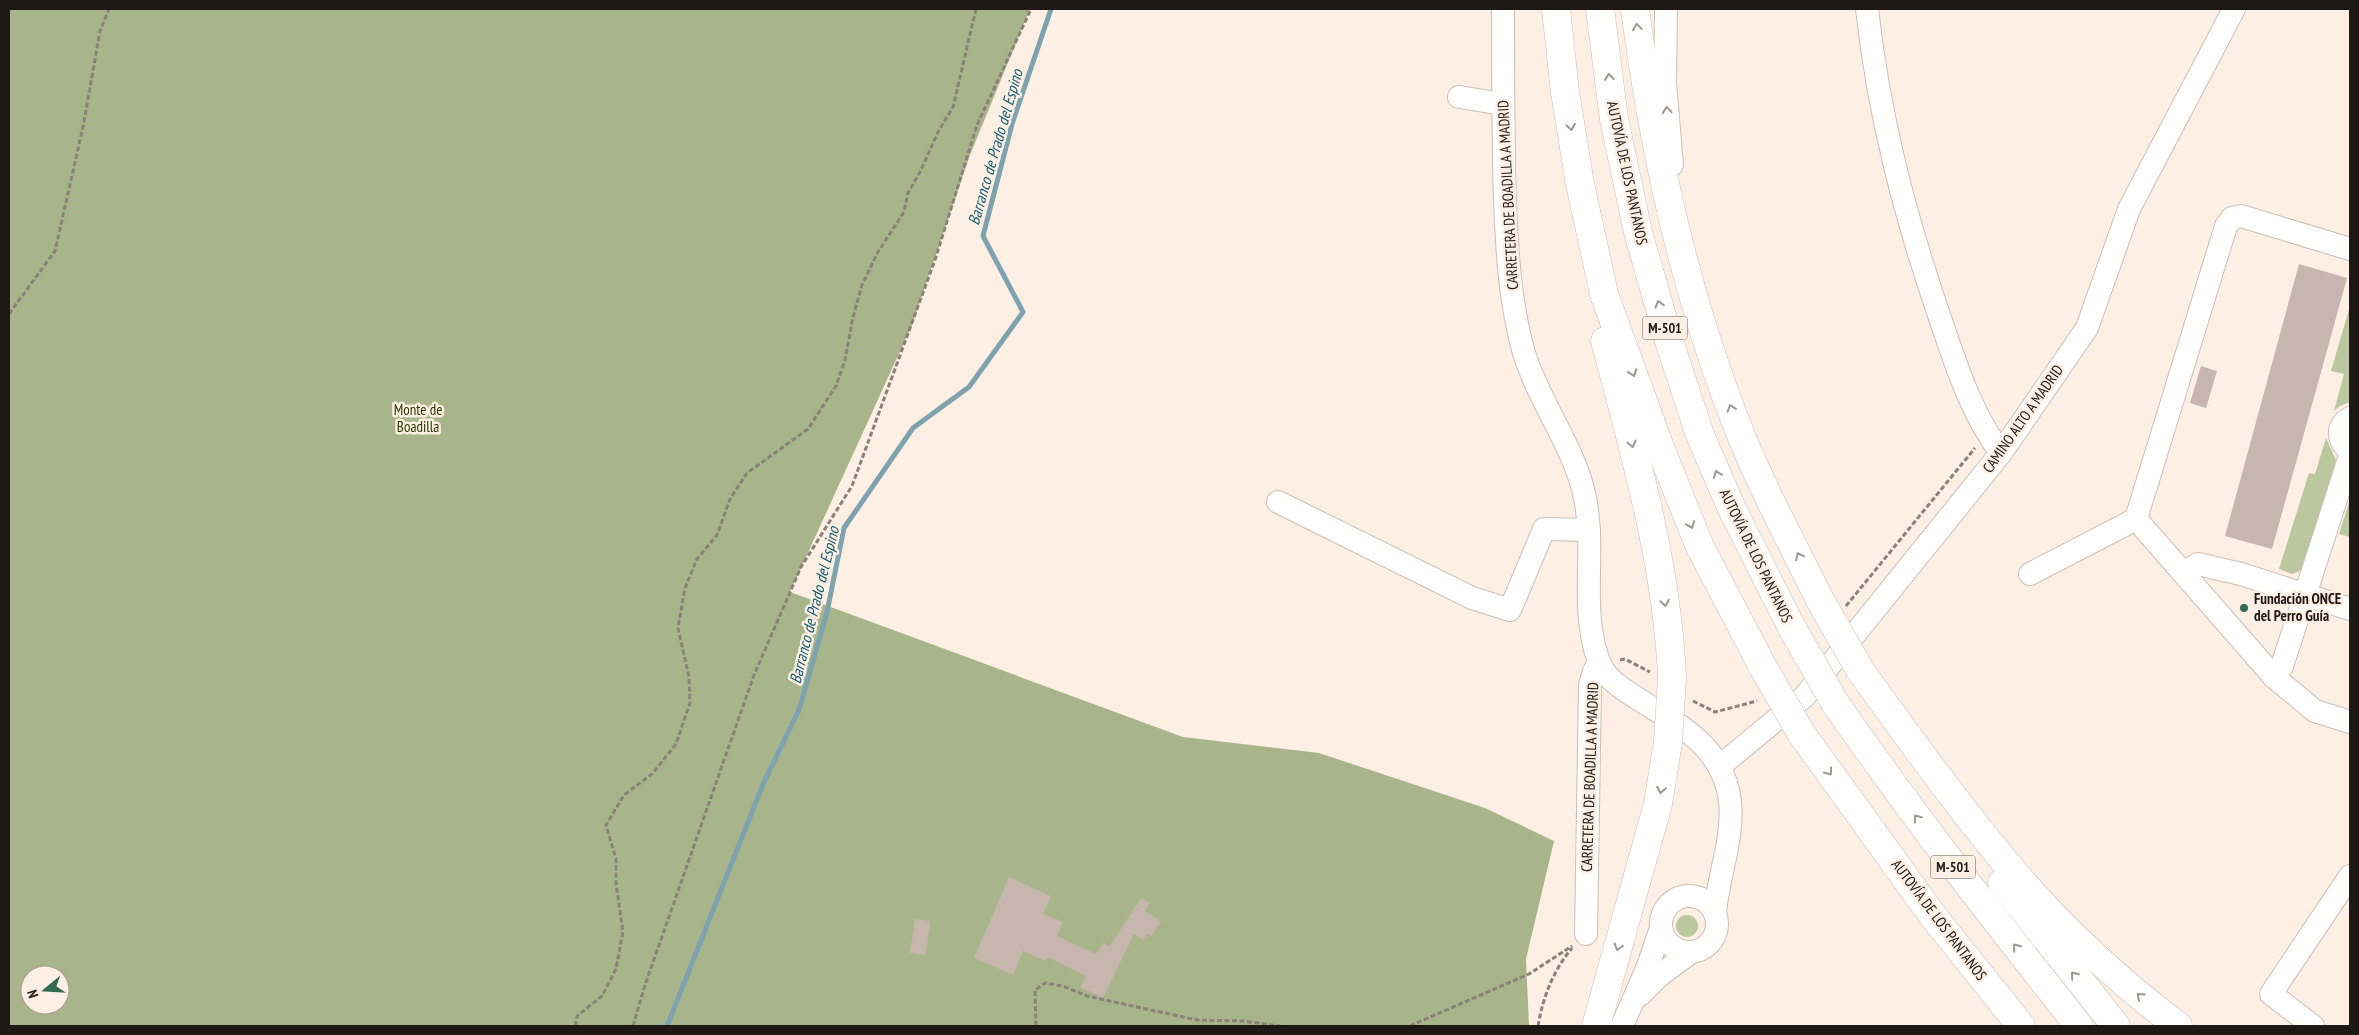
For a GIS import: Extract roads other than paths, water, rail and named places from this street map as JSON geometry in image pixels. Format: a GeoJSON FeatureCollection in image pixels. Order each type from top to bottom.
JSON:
{"type":"FeatureCollection","features":[{"type":"Feature","properties":{"kind":"highway","name":"AUTOVÍA DE LOS PANTANOS"},"geometry":{"type":"LineString","coordinates":[[1556,9],[1564,92],[1580,184],[1604,294],[1661,450],[1700,547],[1801,733],[1933,916],[2021,1026]]}},
{"type":"Feature","properties":{"kind":"highway","name":"AUTOVÍA DE LOS PANTANOS"},"geometry":{"type":"LineString","coordinates":[[1600,9],[1614,119],[1638,232],[1670,344],[1700,435],[1729,503],[1792,628],[1835,703],[1897,792],[1970,889],[2079,1026]]}},
{"type":"Feature","properties":{"kind":"highway"},"geometry":{"type":"LineString","coordinates":[[1635,9],[1645,84],[1684,263],[1712,352],[1743,440],[1820,600],[1901,745],[1964,834],[2116,1026]]}},
{"type":"Feature","properties":{"kind":"highway"},"geometry":{"type":"LineString","coordinates":[[1596,1026],[1656,813],[1668,742],[1672,677],[1667,617],[1662,586],[1626,421],[1603,336],[1604,294]]}},
{"type":"Feature","properties":{"kind":"highway"},"geometry":{"type":"LineString","coordinates":[[1860,670],[2006,863],[2051,912],[2102,961],[2178,1026]]}},
{"type":"Feature","properties":{"kind":"street","name":"CARRETERA DE BOADILLA A MADRID"},"geometry":{"type":"LineString","coordinates":[[1503,9],[1503,104],[1507,250],[1513,303],[1524,352],[1539,394],[1580,477],[1589,530],[1588,610],[1591,639],[1599,663],[1594,671],[1590,685],[1586,934]]}},
{"type":"Feature","properties":{"kind":"street"},"geometry":{"type":"LineString","coordinates":[[1666,9],[1665,83],[1672,169],[1684,263]]}},
{"type":"Feature","properties":{"kind":"street"},"geometry":{"type":"LineString","coordinates":[[1867,9],[1889,148],[1918,254],[1955,361],[1976,414],[2001,452]]}},
{"type":"Feature","properties":{"kind":"street","name":"CAMINO ALTO A MADRID"},"geometry":{"type":"LineString","coordinates":[[1720,766],[1805,696],[2001,452],[2087,328],[2129,209],[2234,9]]}},
{"type":"Feature","properties":{"kind":"street"},"geometry":{"type":"LineString","coordinates":[[1459,97],[1503,104]]}},
{"type":"Feature","properties":{"kind":"street"},"geometry":{"type":"LineString","coordinates":[[2030,574],[2136,519],[2226,226],[2232,218],[2241,216],[2350,249]]}},
{"type":"Feature","properties":{"kind":"street"},"geometry":{"type":"LineString","coordinates":[[2350,418],[2345,421],[2340,429],[2339,438],[2350,451]]}},
{"type":"Feature","properties":{"kind":"street"},"geometry":{"type":"LineString","coordinates":[[2274,678],[2282,666],[2350,456]]}},
{"type":"Feature","properties":{"kind":"street"},"geometry":{"type":"LineString","coordinates":[[1278,502],[1472,598],[1510,610],[1544,530],[1589,530]]}},
{"type":"Feature","properties":{"kind":"street"},"geometry":{"type":"LineString","coordinates":[[2136,519],[2274,678],[2315,711],[2350,722]]}},
{"type":"Feature","properties":{"kind":"street"},"geometry":{"type":"LineString","coordinates":[[2183,573],[2198,564],[2240,574],[2350,609]]}},
{"type":"Feature","properties":{"kind":"street"},"geometry":{"type":"LineString","coordinates":[[1599,663],[1606,675],[1617,686],[1692,735],[1710,750],[1720,766],[1728,786],[1730,803],[1731,820],[1716,894],[1715,913],[1717,922],[1713,940],[1699,951],[1690,953],[1660,975],[1625,1018]]}},
{"type":"Feature","properties":{"kind":"street"},"geometry":{"type":"LineString","coordinates":[[1625,1018],[1648,966],[1661,928],[1663,913],[1672,902],[1685,896],[1701,882],[1714,864],[1728,834]]}},
{"type":"Feature","properties":{"kind":"street"},"geometry":{"type":"LineString","coordinates":[[2313,1026],[2271,994],[2350,876]]}},
{"type":"Feature","properties":{"kind":"street"},"geometry":{"type":"LineString","coordinates":[[1685,896],[1692,896],[1706,902],[1715,913]]}},
{"type":"Feature","properties":{"kind":"street"},"geometry":{"type":"LineString","coordinates":[[1661,928],[1663,936],[1674,948],[1690,953]]}},
{"type":"Feature","properties":{"kind":"waterway","name":"Barranco de Prado del Espino"},"geometry":{"type":"LineString","coordinates":[[667,1026],[764,782],[799,710],[827,612],[844,528],[913,428],[969,387],[1023,312],[983,236],[1012,124],[1051,9]]}},
{"type":"Feature","properties":{"kind":"place","name":"Fundación ONCE del Perro Guía"},"geometry":{"type":"Point","coordinates":[2244,608]}},
{"type":"Feature","properties":{"kind":"park label","name":"Monte de Boadilla"},"geometry":{"type":"Point","coordinates":[418,418]}}]}
